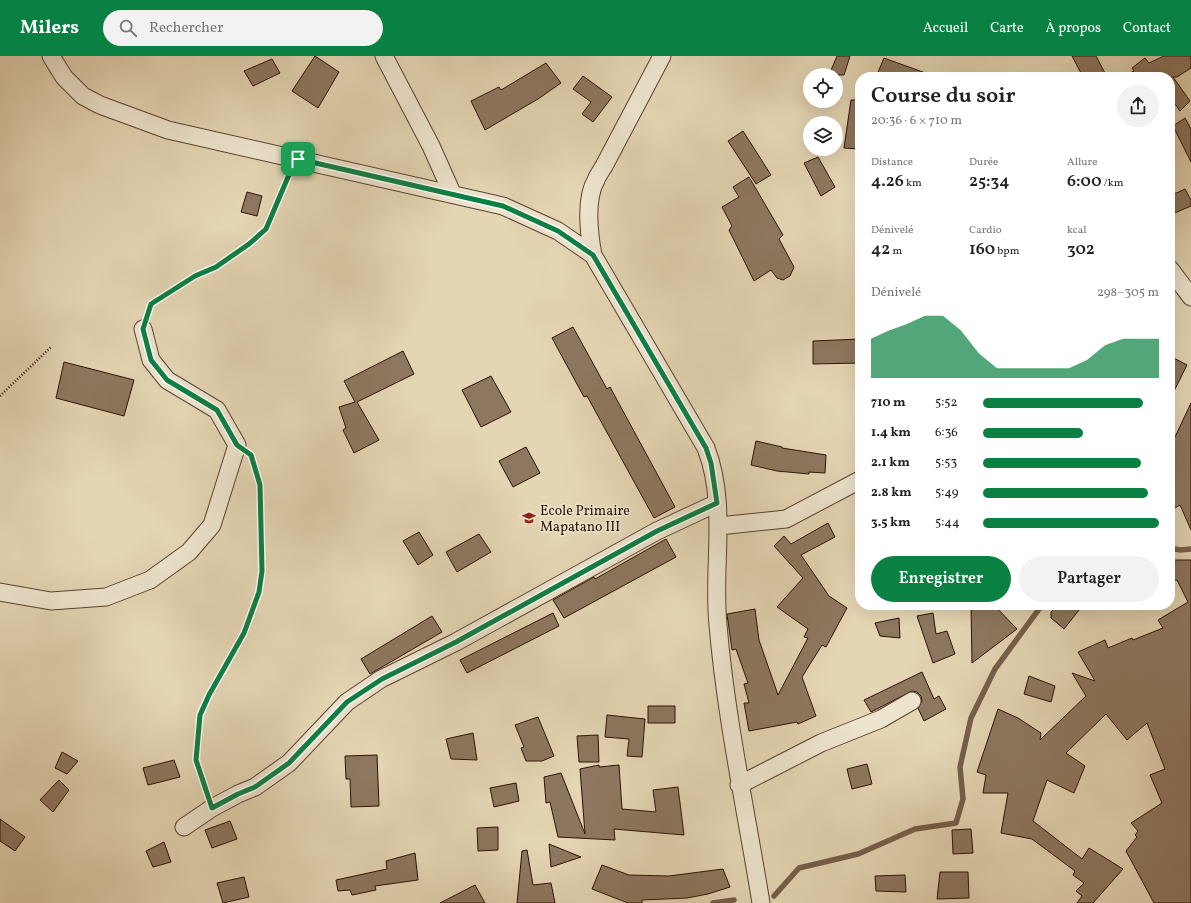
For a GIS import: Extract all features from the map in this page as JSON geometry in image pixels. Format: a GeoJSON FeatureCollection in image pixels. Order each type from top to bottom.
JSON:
{"type":"FeatureCollection","features":[{"type":"Feature","properties":{"kind":"street"},"geometry":{"type":"LineString","coordinates":[[51,56],[64,77],[83,96],[100,105],[168,130],[452,193],[503,206],[534,218],[558,231],[593,255]]}},
{"type":"Feature","properties":{"kind":"street"},"geometry":{"type":"LineString","coordinates":[[384,56],[431,146],[452,193]]}},
{"type":"Feature","properties":{"kind":"street"},"geometry":{"type":"LineString","coordinates":[[662,56],[595,181],[590,200],[589,229],[593,255],[706,448],[711,463],[719,526],[716,569],[718,624],[725,689],[761,903]]}},
{"type":"Feature","properties":{"kind":"street"},"geometry":{"type":"LineString","coordinates":[[1175,276],[1191,297]]}},
{"type":"Feature","properties":{"kind":"street"},"geometry":{"type":"LineString","coordinates":[[0,592],[51,601],[106,597],[150,580],[190,552],[212,525],[237,445],[217,410],[167,380],[151,360],[143,329]]}},
{"type":"Feature","properties":{"kind":"street"},"geometry":{"type":"LineString","coordinates":[[719,526],[786,519],[855,483]]}},
{"type":"Feature","properties":{"kind":"street"},"geometry":{"type":"LineString","coordinates":[[184,827],[212,808],[255,787],[289,763],[347,702],[382,679],[456,642],[657,531],[717,503]]}},
{"type":"Feature","properties":{"kind":"street"},"geometry":{"type":"LineString","coordinates":[[740,785],[821,744],[882,719],[912,701]]}},
{"type":"Feature","properties":{"kind":"path"},"geometry":{"type":"LineString","coordinates":[[143,329],[151,304],[195,276],[216,267],[249,244],[266,229],[288,177],[298,159]]}},
{"type":"Feature","properties":{"kind":"path"},"geometry":{"type":"LineString","coordinates":[[0,396],[51,347]]}},
{"type":"Feature","properties":{"kind":"path"},"geometry":{"type":"LineString","coordinates":[[212,808],[196,760],[200,715],[209,695],[244,633],[259,592],[262,571],[260,485],[251,455],[237,445]]}},
{"type":"Feature","properties":{"kind":"building"},"geometry":{"type":"Polygon","coordinates":[[[315,56],[339,72],[318,108],[292,91],[315,56]]]}},
{"type":"Feature","properties":{"kind":"building"},"geometry":{"type":"Polygon","coordinates":[[[837,56],[850,56],[844,75],[843,68],[832,68],[837,56]]]}},
{"type":"Feature","properties":{"kind":"building"},"geometry":{"type":"Polygon","coordinates":[[[1072,56],[1096,56],[1104,72],[1080,72],[1072,56]]]}},
{"type":"Feature","properties":{"kind":"building"},"geometry":{"type":"Polygon","coordinates":[[[1164,56],[1191,56],[1191,68],[1177,77],[1175,77],[1175,72],[1132,72],[1134,71],[1132,68],[1145,58],[1149,63],[1164,56]]]}},
{"type":"Feature","properties":{"kind":"building"},"geometry":{"type":"Polygon","coordinates":[[[884,58],[923,72],[878,72],[884,58]]]}},
{"type":"Feature","properties":{"kind":"building"},"geometry":{"type":"Polygon","coordinates":[[[272,59],[280,73],[253,86],[244,71],[272,59]]]}},
{"type":"Feature","properties":{"kind":"building"},"geometry":{"type":"Polygon","coordinates":[[[546,63],[561,83],[538,99],[485,130],[471,101],[499,87],[501,90],[546,63]]]}},
{"type":"Feature","properties":{"kind":"building"},"geometry":{"type":"Polygon","coordinates":[[[583,76],[612,97],[593,122],[582,114],[591,102],[573,89],[583,76]]]}},
{"type":"Feature","properties":{"kind":"building"},"geometry":{"type":"Polygon","coordinates":[[[1175,80],[1190,101],[1180,111],[1175,104],[1175,80]]]}},
{"type":"Feature","properties":{"kind":"building"},"geometry":{"type":"Polygon","coordinates":[[[851,100],[855,100],[855,149],[844,148],[851,100]]]}},
{"type":"Feature","properties":{"kind":"building"},"geometry":{"type":"Polygon","coordinates":[[[1185,118],[1191,129],[1191,162],[1175,130],[1175,125],[1185,118]]]}},
{"type":"Feature","properties":{"kind":"building"},"geometry":{"type":"Polygon","coordinates":[[[743,131],[771,175],[756,184],[728,141],[743,131]]]}},
{"type":"Feature","properties":{"kind":"building"},"geometry":{"type":"Polygon","coordinates":[[[818,157],[835,187],[821,196],[804,163],[818,157]]]}},
{"type":"Feature","properties":{"kind":"building"},"geometry":{"type":"Polygon","coordinates":[[[749,177],[783,235],[779,239],[794,267],[790,276],[783,280],[777,278],[771,270],[754,281],[729,230],[732,226],[722,207],[739,197],[733,187],[749,177]]]}},
{"type":"Feature","properties":{"kind":"building"},"geometry":{"type":"Polygon","coordinates":[[[1185,189],[1191,200],[1191,206],[1175,213],[1175,194],[1185,189]]]}},
{"type":"Feature","properties":{"kind":"building"},"geometry":{"type":"Polygon","coordinates":[[[247,192],[262,196],[257,216],[241,212],[247,192]]]}},
{"type":"Feature","properties":{"kind":"building"},"geometry":{"type":"Polygon","coordinates":[[[573,327],[607,389],[610,387],[675,507],[654,518],[587,396],[584,397],[552,338],[573,327]]]}},
{"type":"Feature","properties":{"kind":"building"},"geometry":{"type":"Polygon","coordinates":[[[855,339],[855,363],[813,364],[813,341],[855,339]]]}},
{"type":"Feature","properties":{"kind":"building"},"geometry":{"type":"Polygon","coordinates":[[[403,351],[414,374],[357,402],[379,440],[354,453],[343,430],[346,428],[339,407],[355,402],[344,381],[403,351]]]}},
{"type":"Feature","properties":{"kind":"building"},"geometry":{"type":"Polygon","coordinates":[[[1175,359],[1187,365],[1175,389],[1175,359]]]}},
{"type":"Feature","properties":{"kind":"building"},"geometry":{"type":"Polygon","coordinates":[[[64,362],[134,380],[124,416],[56,398],[64,362]]]}},
{"type":"Feature","properties":{"kind":"building"},"geometry":{"type":"Polygon","coordinates":[[[491,376],[511,412],[481,427],[462,390],[491,376]]]}},
{"type":"Feature","properties":{"kind":"building"},"geometry":{"type":"Polygon","coordinates":[[[1191,403],[1191,530],[1180,505],[1175,508],[1175,437],[1191,403]]]}},
{"type":"Feature","properties":{"kind":"building"},"geometry":{"type":"Polygon","coordinates":[[[756,441],[782,448],[826,455],[825,473],[809,472],[809,474],[777,471],[751,465],[756,441]]]}},
{"type":"Feature","properties":{"kind":"building"},"geometry":{"type":"Polygon","coordinates":[[[526,447],[540,473],[513,487],[499,461],[526,447]]]}},
{"type":"Feature","properties":{"kind":"building"},"geometry":{"type":"Polygon","coordinates":[[[828,523],[835,537],[801,555],[829,596],[847,608],[826,647],[822,645],[802,677],[816,716],[798,724],[797,722],[749,731],[744,703],[749,703],[744,684],[748,683],[736,649],[732,650],[727,614],[755,609],[759,640],[778,695],[808,638],[804,637],[808,629],[777,607],[803,578],[774,546],[784,536],[791,544],[828,523]]]}},
{"type":"Feature","properties":{"kind":"building"},"geometry":{"type":"Polygon","coordinates":[[[419,532],[433,555],[418,565],[403,541],[419,532]]]}},
{"type":"Feature","properties":{"kind":"building"},"geometry":{"type":"Polygon","coordinates":[[[479,534],[491,552],[457,572],[446,552],[479,534]]]}},
{"type":"Feature","properties":{"kind":"building"},"geometry":{"type":"Polygon","coordinates":[[[666,539],[676,557],[564,618],[553,600],[594,577],[595,579],[666,539]]]}},
{"type":"Feature","properties":{"kind":"building"},"geometry":{"type":"Polygon","coordinates":[[[1175,560],[1191,560],[1191,903],[1154,903],[1126,851],[1137,837],[1135,835],[1138,831],[1131,823],[1162,803],[1150,775],[1165,769],[1147,723],[1127,740],[1106,714],[1066,753],[1085,766],[1074,793],[1047,780],[1033,821],[1082,859],[1089,848],[1123,869],[1093,903],[1077,903],[1082,896],[1076,891],[1084,883],[1073,875],[1075,871],[1032,839],[1001,833],[1008,793],[983,793],[986,775],[977,772],[998,709],[1018,718],[1041,733],[1040,740],[1086,696],[1072,673],[1095,681],[1078,652],[1105,640],[1108,648],[1163,628],[1158,620],[1188,602],[1177,580],[1175,580],[1175,560]]]}},
{"type":"Feature","properties":{"kind":"building"},"geometry":{"type":"Polygon","coordinates":[[[971,610],[999,610],[1017,629],[972,663],[971,610]]]}},
{"type":"Feature","properties":{"kind":"building"},"geometry":{"type":"Polygon","coordinates":[[[1053,610],[1079,610],[1064,629],[1051,618],[1051,612],[1053,610]]]}},
{"type":"Feature","properties":{"kind":"building"},"geometry":{"type":"Polygon","coordinates":[[[553,613],[559,626],[467,673],[460,660],[553,613]]]}},
{"type":"Feature","properties":{"kind":"building"},"geometry":{"type":"Polygon","coordinates":[[[933,613],[936,634],[947,631],[955,654],[933,663],[917,616],[933,613]]]}},
{"type":"Feature","properties":{"kind":"building"},"geometry":{"type":"Polygon","coordinates":[[[432,616],[442,632],[370,674],[361,659],[432,616]]]}},
{"type":"Feature","properties":{"kind":"building"},"geometry":{"type":"Polygon","coordinates":[[[899,618],[900,638],[880,636],[875,623],[899,618]]]}},
{"type":"Feature","properties":{"kind":"building"},"geometry":{"type":"Polygon","coordinates":[[[922,672],[934,699],[939,696],[946,709],[924,721],[918,708],[922,701],[921,696],[917,692],[912,691],[871,712],[864,700],[922,672]]]}},
{"type":"Feature","properties":{"kind":"building"},"geometry":{"type":"Polygon","coordinates":[[[1029,676],[1055,686],[1051,702],[1024,694],[1029,676]]]}},
{"type":"Feature","properties":{"kind":"building"},"geometry":{"type":"Polygon","coordinates":[[[648,706],[675,706],[675,723],[648,723],[648,706]]]}},
{"type":"Feature","properties":{"kind":"building"},"geometry":{"type":"Polygon","coordinates":[[[607,715],[645,719],[642,757],[627,756],[629,739],[605,737],[607,715]]]}},
{"type":"Feature","properties":{"kind":"building"},"geometry":{"type":"Polygon","coordinates":[[[538,717],[554,756],[542,761],[526,761],[521,748],[524,747],[515,725],[538,717]]]}},
{"type":"Feature","properties":{"kind":"building"},"geometry":{"type":"Polygon","coordinates":[[[473,733],[477,760],[451,759],[446,739],[473,733]]]}},
{"type":"Feature","properties":{"kind":"building"},"geometry":{"type":"Polygon","coordinates":[[[598,735],[599,762],[579,762],[577,736],[598,735]]]}},
{"type":"Feature","properties":{"kind":"building"},"geometry":{"type":"Polygon","coordinates":[[[62,752],[78,761],[67,774],[55,768],[62,752]]]}},
{"type":"Feature","properties":{"kind":"building"},"geometry":{"type":"Polygon","coordinates":[[[377,755],[379,806],[351,807],[350,779],[346,779],[345,756],[377,755]]]}},
{"type":"Feature","properties":{"kind":"building"},"geometry":{"type":"Polygon","coordinates":[[[174,760],[180,777],[148,785],[143,768],[174,760]]]}},
{"type":"Feature","properties":{"kind":"building"},"geometry":{"type":"Polygon","coordinates":[[[867,764],[872,784],[852,789],[847,769],[867,764]]]}},
{"type":"Feature","properties":{"kind":"building"},"geometry":{"type":"Polygon","coordinates":[[[599,765],[599,767],[619,765],[622,809],[656,812],[653,790],[678,787],[684,835],[614,829],[615,840],[558,837],[550,802],[546,803],[544,777],[561,773],[585,834],[580,769],[599,765]]]}},
{"type":"Feature","properties":{"kind":"building"},"geometry":{"type":"Polygon","coordinates":[[[59,780],[69,790],[53,812],[40,800],[59,780]]]}},
{"type":"Feature","properties":{"kind":"building"},"geometry":{"type":"Polygon","coordinates":[[[516,783],[519,801],[494,807],[490,788],[516,783]]]}},
{"type":"Feature","properties":{"kind":"building"},"geometry":{"type":"Polygon","coordinates":[[[0,819],[25,837],[15,851],[0,841],[0,819]]]}},
{"type":"Feature","properties":{"kind":"building"},"geometry":{"type":"Polygon","coordinates":[[[230,821],[237,839],[212,848],[205,830],[230,821]]]}},
{"type":"Feature","properties":{"kind":"building"},"geometry":{"type":"Polygon","coordinates":[[[498,827],[498,850],[478,851],[477,828],[498,827]]]}},
{"type":"Feature","properties":{"kind":"building"},"geometry":{"type":"Polygon","coordinates":[[[971,829],[973,853],[953,854],[952,830],[971,829]]]}},
{"type":"Feature","properties":{"kind":"building"},"geometry":{"type":"Polygon","coordinates":[[[164,842],[171,862],[153,867],[146,851],[164,842]]]}},
{"type":"Feature","properties":{"kind":"building"},"geometry":{"type":"Polygon","coordinates":[[[549,844],[581,857],[551,867],[549,844]]]}},
{"type":"Feature","properties":{"kind":"building"},"geometry":{"type":"Polygon","coordinates":[[[527,850],[533,885],[551,883],[555,903],[517,903],[522,851],[527,850]]]}},
{"type":"Feature","properties":{"kind":"building"},"geometry":{"type":"Polygon","coordinates":[[[415,853],[418,880],[375,886],[376,890],[352,895],[350,890],[338,891],[336,880],[387,869],[386,861],[415,853]]]}},
{"type":"Feature","properties":{"kind":"building"},"geometry":{"type":"Polygon","coordinates":[[[602,865],[629,875],[669,876],[723,869],[730,887],[708,894],[687,898],[642,900],[642,903],[628,903],[592,889],[602,865]]]}},
{"type":"Feature","properties":{"kind":"building"},"geometry":{"type":"Polygon","coordinates":[[[940,872],[968,872],[969,898],[937,899],[940,872]]]}},
{"type":"Feature","properties":{"kind":"building"},"geometry":{"type":"Polygon","coordinates":[[[905,875],[906,892],[876,891],[875,876],[905,875]]]}},
{"type":"Feature","properties":{"kind":"building"},"geometry":{"type":"Polygon","coordinates":[[[244,877],[249,897],[223,903],[217,883],[244,877]]]}},
{"type":"Feature","properties":{"kind":"building"},"geometry":{"type":"Polygon","coordinates":[[[475,885],[485,903],[440,903],[475,885]]]}},
{"type":"Feature","properties":{"kind":"waterway"},"geometry":{"type":"LineString","coordinates":[[1175,549],[1191,549]]}},
{"type":"Feature","properties":{"kind":"waterway"},"geometry":{"type":"LineString","coordinates":[[774,896],[799,868],[858,854],[915,829],[956,823],[963,799],[960,767],[971,718],[995,669],[1038,610]]}},
{"type":"Feature","properties":{"kind":"waterway"},"geometry":{"type":"LineString","coordinates":[[713,903],[734,900]]}},
{"type":"Feature","properties":{"kind":"place","name":"Ecole Primaire Mapatano III"},"geometry":{"type":"Point","coordinates":[529,518]}},
{"type":"Feature","properties":{"kind":"route"},"geometry":{"type":"LineString","coordinates":[[298,159],[452,193],[503,206],[534,218],[558,231],[593,255],[706,448],[711,463],[717,503],[657,531],[586,569],[503,617],[382,679],[347,702],[289,763],[255,787],[212,808],[196,760],[200,715],[209,695],[244,633],[259,592],[262,571],[262,518],[260,485],[251,455],[237,445],[217,410],[167,380],[151,360],[143,329],[151,304],[195,276],[216,267],[249,244],[266,229],[288,177],[298,159]]}}]}
